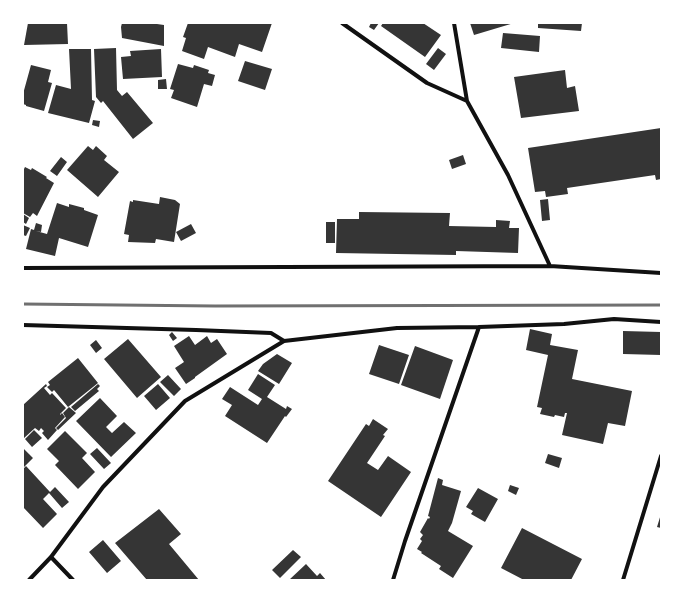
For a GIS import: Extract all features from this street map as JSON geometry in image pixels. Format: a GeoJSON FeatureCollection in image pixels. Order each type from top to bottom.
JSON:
{"type":"FeatureCollection","features":[{"type":"Feature","properties":{"kind":"street"},"geometry":{"type":"LineString","coordinates":[[342,23],[427,82],[467,101]]}},
{"type":"Feature","properties":{"kind":"street"},"geometry":{"type":"LineString","coordinates":[[454,23],[467,101],[508,175],[550,266]]}},
{"type":"Feature","properties":{"kind":"street"},"geometry":{"type":"LineString","coordinates":[[23,268],[550,266],[661,273]]}},
{"type":"Feature","properties":{"kind":"street"},"geometry":{"type":"LineString","coordinates":[[29,580],[51,557],[104,487],[186,401],[284,341],[397,328],[564,324],[614,319],[661,322]]}},
{"type":"Feature","properties":{"kind":"street"},"geometry":{"type":"LineString","coordinates":[[23,325],[271,333],[284,341]]}},
{"type":"Feature","properties":{"kind":"street"},"geometry":{"type":"LineString","coordinates":[[393,580],[479,327]]}},
{"type":"Feature","properties":{"kind":"street"},"geometry":{"type":"LineString","coordinates":[[623,580],[661,456]]}},
{"type":"Feature","properties":{"kind":"street"},"geometry":{"type":"LineString","coordinates":[[51,557],[73,580]]}},
{"type":"Feature","properties":{"kind":"building"},"geometry":{"type":"Polygon","coordinates":[[[28,23],[67,23],[68,44],[24,45],[28,23]]]}},
{"type":"Feature","properties":{"kind":"building"},"geometry":{"type":"Polygon","coordinates":[[[122,23],[150,23],[164,25],[164,46],[122,38],[122,23]]]}},
{"type":"Feature","properties":{"kind":"building"},"geometry":{"type":"Polygon","coordinates":[[[188,23],[272,23],[262,52],[239,44],[235,57],[208,47],[204,59],[182,51],[186,38],[183,37],[188,23]]]}},
{"type":"Feature","properties":{"kind":"building"},"geometry":{"type":"Polygon","coordinates":[[[371,23],[379,23],[374,30],[369,27],[371,23]]]}},
{"type":"Feature","properties":{"kind":"building"},"geometry":{"type":"Polygon","coordinates":[[[383,23],[423,23],[441,35],[425,57],[381,26],[383,23]]]}},
{"type":"Feature","properties":{"kind":"building"},"geometry":{"type":"Polygon","coordinates":[[[470,23],[514,23],[474,35],[470,23]]]}},
{"type":"Feature","properties":{"kind":"building"},"geometry":{"type":"Polygon","coordinates":[[[538,23],[582,23],[581,31],[538,28],[538,23]]]}},
{"type":"Feature","properties":{"kind":"building"},"geometry":{"type":"Polygon","coordinates":[[[503,33],[540,36],[539,52],[501,48],[503,33]]]}},
{"type":"Feature","properties":{"kind":"building"},"geometry":{"type":"Polygon","coordinates":[[[116,48],[117,90],[122,96],[127,92],[153,123],[133,139],[103,101],[101,103],[96,97],[94,49],[116,48]]]}},
{"type":"Feature","properties":{"kind":"building"},"geometry":{"type":"Polygon","coordinates":[[[438,48],[446,54],[434,70],[426,64],[438,48]]]}},
{"type":"Feature","properties":{"kind":"building"},"geometry":{"type":"Polygon","coordinates":[[[69,49],[91,49],[92,100],[95,101],[89,123],[48,113],[56,85],[71,89],[69,49]]]}},
{"type":"Feature","properties":{"kind":"building"},"geometry":{"type":"Polygon","coordinates":[[[161,49],[162,77],[123,79],[121,57],[131,56],[130,51],[161,49]]]}},
{"type":"Feature","properties":{"kind":"building"},"geometry":{"type":"Polygon","coordinates":[[[245,61],[272,69],[265,90],[238,81],[245,61]]]}},
{"type":"Feature","properties":{"kind":"building"},"geometry":{"type":"Polygon","coordinates":[[[178,64],[193,68],[194,65],[209,70],[208,73],[215,75],[212,86],[204,84],[197,107],[171,98],[174,90],[170,89],[178,64]]]}},
{"type":"Feature","properties":{"kind":"building"},"geometry":{"type":"Polygon","coordinates":[[[31,65],[51,70],[48,82],[52,83],[44,111],[23,104],[23,94],[31,65]]]}},
{"type":"Feature","properties":{"kind":"building"},"geometry":{"type":"Polygon","coordinates":[[[565,70],[567,88],[575,86],[579,111],[521,118],[514,77],[565,70]]]}},
{"type":"Feature","properties":{"kind":"building"},"geometry":{"type":"Polygon","coordinates":[[[166,79],[167,89],[158,89],[158,80],[166,79]]]}},
{"type":"Feature","properties":{"kind":"building"},"geometry":{"type":"Polygon","coordinates":[[[93,120],[100,121],[99,127],[92,125],[93,120]]]}},
{"type":"Feature","properties":{"kind":"building"},"geometry":{"type":"Polygon","coordinates":[[[661,128],[661,179],[656,180],[655,175],[567,188],[568,194],[546,197],[545,191],[535,192],[528,148],[661,128]]]}},
{"type":"Feature","properties":{"kind":"building"},"geometry":{"type":"Polygon","coordinates":[[[88,146],[93,150],[96,146],[107,156],[104,160],[119,172],[98,197],[67,170],[88,146]]]}},
{"type":"Feature","properties":{"kind":"building"},"geometry":{"type":"Polygon","coordinates":[[[463,155],[466,164],[452,169],[449,160],[463,155]]]}},
{"type":"Feature","properties":{"kind":"building"},"geometry":{"type":"Polygon","coordinates":[[[61,157],[67,162],[57,176],[50,171],[61,157]]]}},
{"type":"Feature","properties":{"kind":"building"},"geometry":{"type":"Polygon","coordinates":[[[25,167],[31,170],[32,168],[54,183],[37,216],[33,213],[30,217],[23,213],[23,171],[25,167]]]}},
{"type":"Feature","properties":{"kind":"building"},"geometry":{"type":"Polygon","coordinates":[[[160,197],[175,200],[180,204],[174,242],[156,239],[155,243],[128,242],[129,235],[124,234],[130,201],[133,202],[133,200],[159,204],[160,197]]]}},
{"type":"Feature","properties":{"kind":"building"},"geometry":{"type":"Polygon","coordinates":[[[548,199],[550,220],[542,221],[540,200],[548,199]]]}},
{"type":"Feature","properties":{"kind":"building"},"geometry":{"type":"Polygon","coordinates":[[[57,203],[69,207],[69,204],[84,208],[84,210],[98,215],[88,247],[59,238],[55,256],[26,249],[31,229],[34,230],[36,223],[42,225],[41,232],[36,231],[47,234],[57,203]]]}},
{"type":"Feature","properties":{"kind":"building"},"geometry":{"type":"Polygon","coordinates":[[[359,212],[450,213],[449,226],[496,227],[496,220],[510,221],[509,228],[519,228],[518,253],[456,251],[456,255],[336,253],[337,219],[359,219],[359,212]]]}},
{"type":"Feature","properties":{"kind":"building"},"geometry":{"type":"Polygon","coordinates":[[[23,214],[29,218],[26,224],[23,222],[23,214]]]}},
{"type":"Feature","properties":{"kind":"building"},"geometry":{"type":"Polygon","coordinates":[[[326,222],[335,222],[335,243],[326,243],[326,222]]]}},
{"type":"Feature","properties":{"kind":"building"},"geometry":{"type":"Polygon","coordinates":[[[191,224],[196,233],[181,241],[176,232],[191,224]]]}},
{"type":"Feature","properties":{"kind":"building"},"geometry":{"type":"Polygon","coordinates":[[[23,225],[30,228],[26,236],[23,235],[23,225]]]}},
{"type":"Feature","properties":{"kind":"building"},"geometry":{"type":"Polygon","coordinates":[[[530,329],[552,334],[550,345],[578,350],[572,379],[632,391],[625,426],[608,423],[603,444],[562,435],[567,413],[565,413],[564,417],[555,415],[554,417],[540,414],[542,408],[537,407],[548,355],[526,350],[530,329]]]}},
{"type":"Feature","properties":{"kind":"building"},"geometry":{"type":"Polygon","coordinates":[[[623,331],[661,332],[661,355],[623,354],[623,331]]]}},
{"type":"Feature","properties":{"kind":"building"},"geometry":{"type":"Polygon","coordinates":[[[172,332],[177,338],[173,341],[169,335],[172,332]]]}},
{"type":"Feature","properties":{"kind":"building"},"geometry":{"type":"Polygon","coordinates":[[[189,336],[195,345],[207,336],[211,343],[217,339],[227,354],[186,384],[175,368],[184,362],[174,346],[189,336]]]}},
{"type":"Feature","properties":{"kind":"building"},"geometry":{"type":"Polygon","coordinates":[[[128,339],[161,377],[137,398],[104,359],[128,339]]]}},
{"type":"Feature","properties":{"kind":"building"},"geometry":{"type":"Polygon","coordinates":[[[96,340],[102,348],[96,353],[90,345],[96,340]]]}},
{"type":"Feature","properties":{"kind":"building"},"geometry":{"type":"Polygon","coordinates":[[[379,345],[409,355],[399,384],[369,374],[379,345]]]}},
{"type":"Feature","properties":{"kind":"building"},"geometry":{"type":"Polygon","coordinates":[[[415,346],[453,360],[440,399],[401,385],[415,346]]]}},
{"type":"Feature","properties":{"kind":"building"},"geometry":{"type":"Polygon","coordinates":[[[277,354],[292,363],[279,384],[258,371],[263,364],[277,354]]]}},
{"type":"Feature","properties":{"kind":"building"},"geometry":{"type":"Polygon","coordinates":[[[78,358],[98,383],[68,407],[54,390],[52,392],[47,387],[50,385],[48,382],[78,358]]]}},
{"type":"Feature","properties":{"kind":"building"},"geometry":{"type":"Polygon","coordinates":[[[258,374],[275,385],[267,397],[286,409],[287,406],[292,409],[286,417],[285,416],[267,443],[225,416],[232,405],[222,399],[230,387],[258,405],[262,399],[248,390],[258,374]]]}},
{"type":"Feature","properties":{"kind":"building"},"geometry":{"type":"Polygon","coordinates":[[[168,375],[181,389],[174,396],[160,382],[168,375]]]}},
{"type":"Feature","properties":{"kind":"building"},"geometry":{"type":"Polygon","coordinates":[[[46,384],[47,386],[44,388],[50,395],[52,393],[66,408],[60,414],[62,413],[65,417],[55,428],[57,430],[48,440],[42,433],[44,431],[41,428],[39,431],[35,428],[23,439],[23,405],[46,384]]]}},
{"type":"Feature","properties":{"kind":"building"},"geometry":{"type":"Polygon","coordinates":[[[98,384],[100,386],[97,389],[99,391],[75,411],[71,407],[98,384]]]}},
{"type":"Feature","properties":{"kind":"building"},"geometry":{"type":"Polygon","coordinates":[[[158,384],[170,398],[156,410],[144,396],[158,384]]]}},
{"type":"Feature","properties":{"kind":"building"},"geometry":{"type":"Polygon","coordinates":[[[100,398],[117,416],[106,427],[112,433],[124,422],[136,433],[111,457],[76,421],[100,398]]]}},
{"type":"Feature","properties":{"kind":"building"},"geometry":{"type":"Polygon","coordinates":[[[69,407],[76,413],[58,430],[56,428],[66,418],[63,413],[69,407]]]}},
{"type":"Feature","properties":{"kind":"building"},"geometry":{"type":"Polygon","coordinates":[[[373,419],[388,429],[367,463],[378,470],[388,456],[411,472],[381,517],[328,481],[366,424],[369,426],[373,419]]]}},
{"type":"Feature","properties":{"kind":"building"},"geometry":{"type":"Polygon","coordinates":[[[34,430],[42,438],[32,447],[25,439],[34,430]]]}},
{"type":"Feature","properties":{"kind":"building"},"geometry":{"type":"Polygon","coordinates":[[[65,431],[87,453],[82,458],[95,472],[78,489],[55,465],[59,461],[47,449],[65,431]]]}},
{"type":"Feature","properties":{"kind":"building"},"geometry":{"type":"Polygon","coordinates":[[[23,448],[33,458],[23,468],[23,448]]]}},
{"type":"Feature","properties":{"kind":"building"},"geometry":{"type":"Polygon","coordinates":[[[97,448],[111,463],[104,469],[90,454],[97,448]]]}},
{"type":"Feature","properties":{"kind":"building"},"geometry":{"type":"Polygon","coordinates":[[[548,454],[562,458],[559,468],[545,463],[548,454]]]}},
{"type":"Feature","properties":{"kind":"building"},"geometry":{"type":"Polygon","coordinates":[[[26,466],[50,492],[55,487],[69,502],[62,508],[49,493],[43,499],[57,514],[43,528],[23,507],[23,469],[26,466]]]}},
{"type":"Feature","properties":{"kind":"building"},"geometry":{"type":"Polygon","coordinates":[[[438,478],[443,480],[442,485],[461,491],[452,523],[448,531],[473,546],[453,578],[439,569],[441,566],[417,549],[422,541],[420,539],[423,535],[420,532],[430,517],[428,516],[438,478]]]}},
{"type":"Feature","properties":{"kind":"building"},"geometry":{"type":"Polygon","coordinates":[[[510,485],[519,488],[516,495],[508,491],[510,485]]]}},
{"type":"Feature","properties":{"kind":"building"},"geometry":{"type":"Polygon","coordinates":[[[478,488],[498,499],[485,522],[471,514],[473,511],[466,507],[478,488]]]}},
{"type":"Feature","properties":{"kind":"building"},"geometry":{"type":"Polygon","coordinates":[[[159,509],[181,534],[169,544],[199,580],[147,580],[115,543],[159,509]]]}},
{"type":"Feature","properties":{"kind":"building"},"geometry":{"type":"Polygon","coordinates":[[[661,514],[661,528],[657,527],[661,514]]]}},
{"type":"Feature","properties":{"kind":"building"},"geometry":{"type":"Polygon","coordinates":[[[522,528],[582,559],[571,580],[524,580],[501,568],[522,528]]]}},
{"type":"Feature","properties":{"kind":"building"},"geometry":{"type":"Polygon","coordinates":[[[103,540],[121,561],[107,573],[89,552],[103,540]]]}},
{"type":"Feature","properties":{"kind":"building"},"geometry":{"type":"Polygon","coordinates":[[[293,550],[301,557],[280,578],[272,570],[293,550]]]}},
{"type":"Feature","properties":{"kind":"building"},"geometry":{"type":"Polygon","coordinates":[[[306,564],[317,576],[320,573],[326,580],[289,580],[306,564]]]}},
{"type":"Feature","properties":{"kind":"railway"},"geometry":{"type":"LineString","coordinates":[[23,304],[215,306],[661,305]]}}]}
